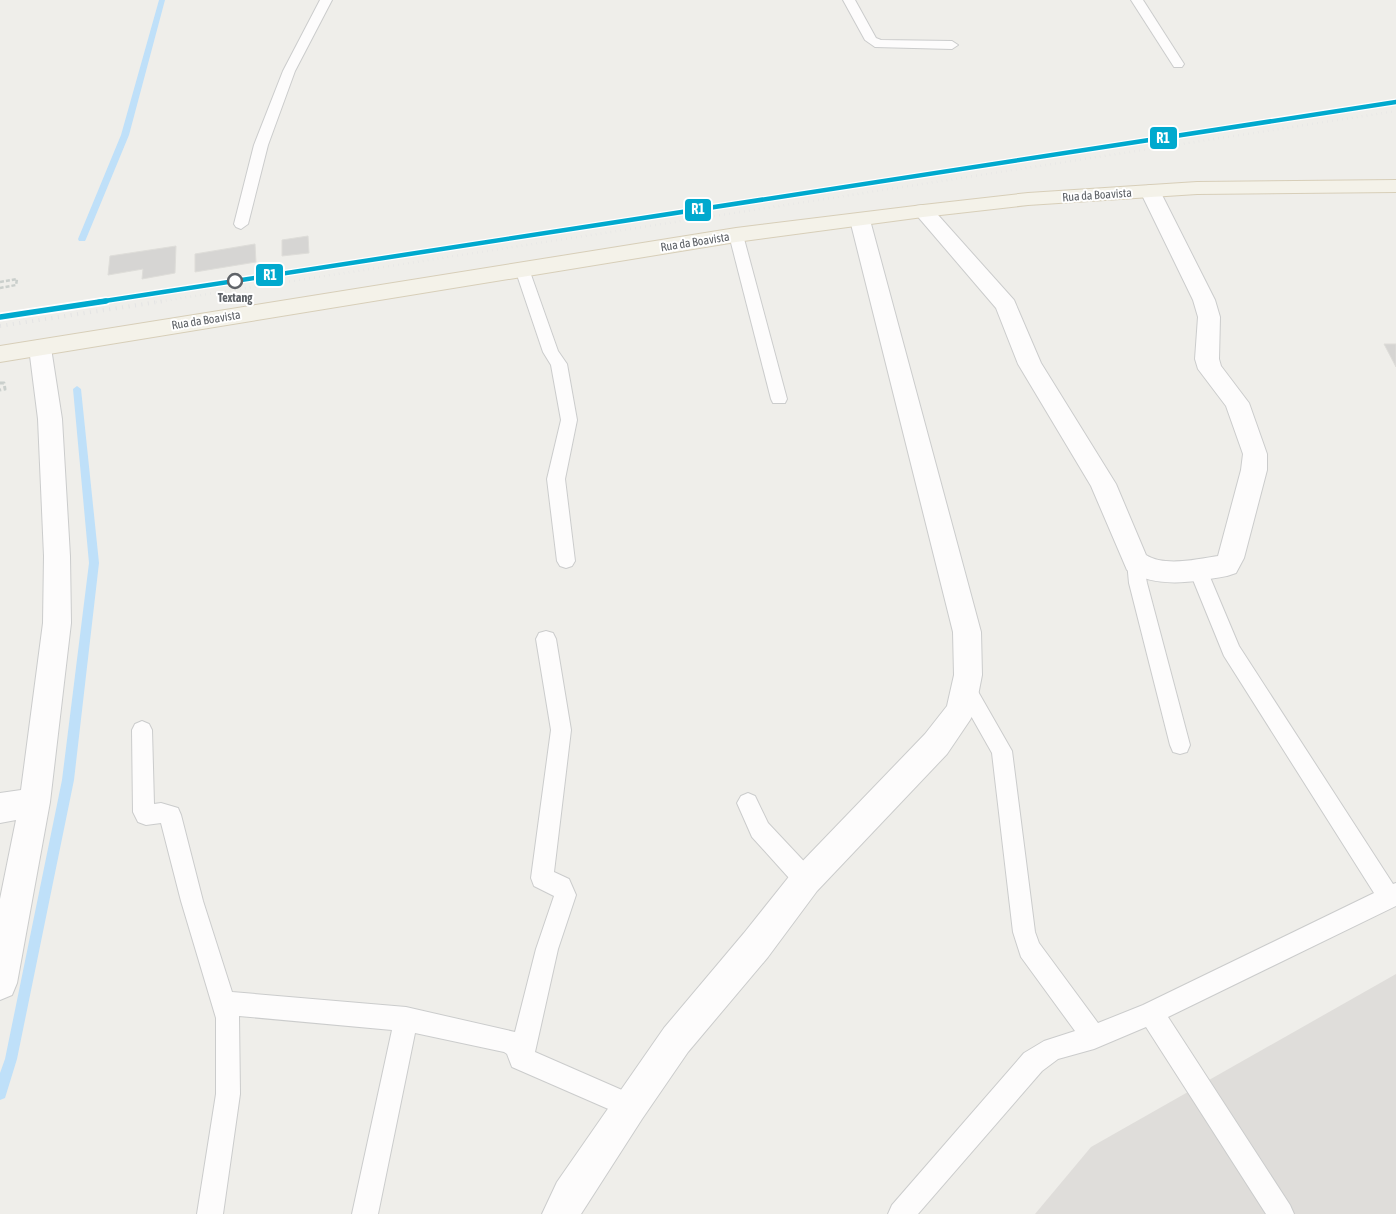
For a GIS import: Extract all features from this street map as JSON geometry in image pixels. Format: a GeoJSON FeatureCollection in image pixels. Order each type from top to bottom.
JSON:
{"type":"FeatureCollection","features":[{"type":"Feature","properties":{"kind":"main road","name":"Rua da Boavista"},"geometry":{"type":"LineString","coordinates":[[0,354],[736,236],[1028,199],[1295,186],[1396,186]]}},
{"type":"Feature","properties":{"kind":"street"},"geometry":{"type":"LineString","coordinates":[[922,212],[962,253],[1006,305],[1030,364],[1103,484],[1136,562],[1146,569],[1198,570],[1227,565],[1232,558],[1254,470],[1255,454],[1237,403],[1210,369],[1207,359],[1206,342],[1209,318],[1204,300],[1150,192]]}},
{"type":"Feature","properties":{"kind":"street"},"geometry":{"type":"LineString","coordinates":[[561,1214],[570,1195],[629,1106],[676,1040],[756,945],[806,880],[936,744],[960,711],[968,675],[967,632],[860,220]]}},
{"type":"Feature","properties":{"kind":"street"},"geometry":{"type":"LineString","coordinates":[[0,983],[35,802],[57,623],[57,556],[50,419],[40,348]]}},
{"type":"Feature","properties":{"kind":"street"},"geometry":{"type":"LineString","coordinates":[[0,808],[35,802]]}},
{"type":"Feature","properties":{"kind":"lane"},"geometry":{"type":"LineString","coordinates":[[241,224],[261,145],[286,80],[326,0]]}},
{"type":"Feature","properties":{"kind":"lane"},"geometry":{"type":"LineString","coordinates":[[849,0],[871,40],[879,44],[952,44]]}},
{"type":"Feature","properties":{"kind":"lane"},"geometry":{"type":"LineString","coordinates":[[1137,0],[1178,64]]}},
{"type":"Feature","properties":{"kind":"lane"},"geometry":{"type":"LineString","coordinates":[[736,236],[780,398]]}},
{"type":"Feature","properties":{"kind":"lane"},"geometry":{"type":"LineString","coordinates":[[522,269],[551,352],[559,364],[569,420],[556,479],[566,561]]}},
{"type":"Feature","properties":{"kind":"lane"},"geometry":{"type":"LineString","coordinates":[[1136,562],[1138,583],[1180,745]]}},
{"type":"Feature","properties":{"kind":"lane"},"geometry":{"type":"LineString","coordinates":[[901,1214],[1033,1062],[1052,1049],[1094,1037],[1151,1013],[1392,895],[1231,650],[1198,570]]}},
{"type":"Feature","properties":{"kind":"lane"},"geometry":{"type":"LineString","coordinates":[[521,1058],[547,949],[564,895],[561,887],[542,878],[561,730],[546,639]]}},
{"type":"Feature","properties":{"kind":"lane"},"geometry":{"type":"LineString","coordinates":[[965,687],[1002,751],[1024,932],[1029,949],[1094,1037]]}},
{"type":"Feature","properties":{"kind":"lane"},"geometry":{"type":"LineString","coordinates":[[142,730],[144,812],[146,815],[161,813],[170,815],[192,901],[228,1018],[228,1094],[210,1214]]}},
{"type":"Feature","properties":{"kind":"lane"},"geometry":{"type":"LineString","coordinates":[[748,803],[760,830],[806,880]]}},
{"type":"Feature","properties":{"kind":"lane"},"geometry":{"type":"LineString","coordinates":[[224,1003],[406,1019],[508,1041],[516,1046],[521,1058],[629,1106]]}},
{"type":"Feature","properties":{"kind":"lane"},"geometry":{"type":"LineString","coordinates":[[1151,1013],[1281,1214]]}},
{"type":"Feature","properties":{"kind":"lane"},"geometry":{"type":"LineString","coordinates":[[365,1214],[406,1019]]}},
{"type":"Feature","properties":{"kind":"path"},"geometry":{"type":"LineString","coordinates":[[0,282],[17,278],[16,285],[0,288]]}},
{"type":"Feature","properties":{"kind":"path"},"geometry":{"type":"LineString","coordinates":[[0,383],[4,383],[5,389],[0,390]]}},
{"type":"Feature","properties":{"kind":"shaded area"},"geometry":{"type":"Polygon","coordinates":[[[1396,974],[1396,1214],[1035,1214],[1091,1147],[1396,974]]]}},
{"type":"Feature","properties":{"kind":"building"},"geometry":{"type":"Polygon","coordinates":[[[308,236],[309,253],[282,256],[282,240],[308,236]]]}},
{"type":"Feature","properties":{"kind":"building"},"geometry":{"type":"Polygon","coordinates":[[[255,244],[256,262],[195,272],[195,254],[255,244]]]}},
{"type":"Feature","properties":{"kind":"building"},"geometry":{"type":"Polygon","coordinates":[[[176,246],[175,273],[142,279],[143,269],[108,275],[110,256],[176,246]]]}},
{"type":"Feature","properties":{"kind":"building"},"geometry":{"type":"Polygon","coordinates":[[[1384,344],[1396,344],[1396,367],[1384,344]]]}},
{"type":"Feature","properties":{"kind":"waterway"},"geometry":{"type":"LineString","coordinates":[[82,239],[125,135],[162,0]]}},
{"type":"Feature","properties":{"kind":"waterway"},"geometry":{"type":"LineString","coordinates":[[0,1093],[11,1059],[68,780],[94,563],[77,389]]}},
{"type":"Feature","properties":{"kind":"railway"},"geometry":{"type":"LineString","coordinates":[[156,302],[1396,111]]}},
{"type":"Feature","properties":{"kind":"railway"},"geometry":{"type":"LineString","coordinates":[[0,326],[164,301]]}},
{"type":"Feature","properties":{"kind":"transit line","name":"R1"},"geometry":{"type":"LineString","coordinates":[[0,317],[1396,102]]}},
{"type":"Feature","properties":{"kind":"place","name":"Textang"},"geometry":{"type":"Point","coordinates":[235,281]}}]}
